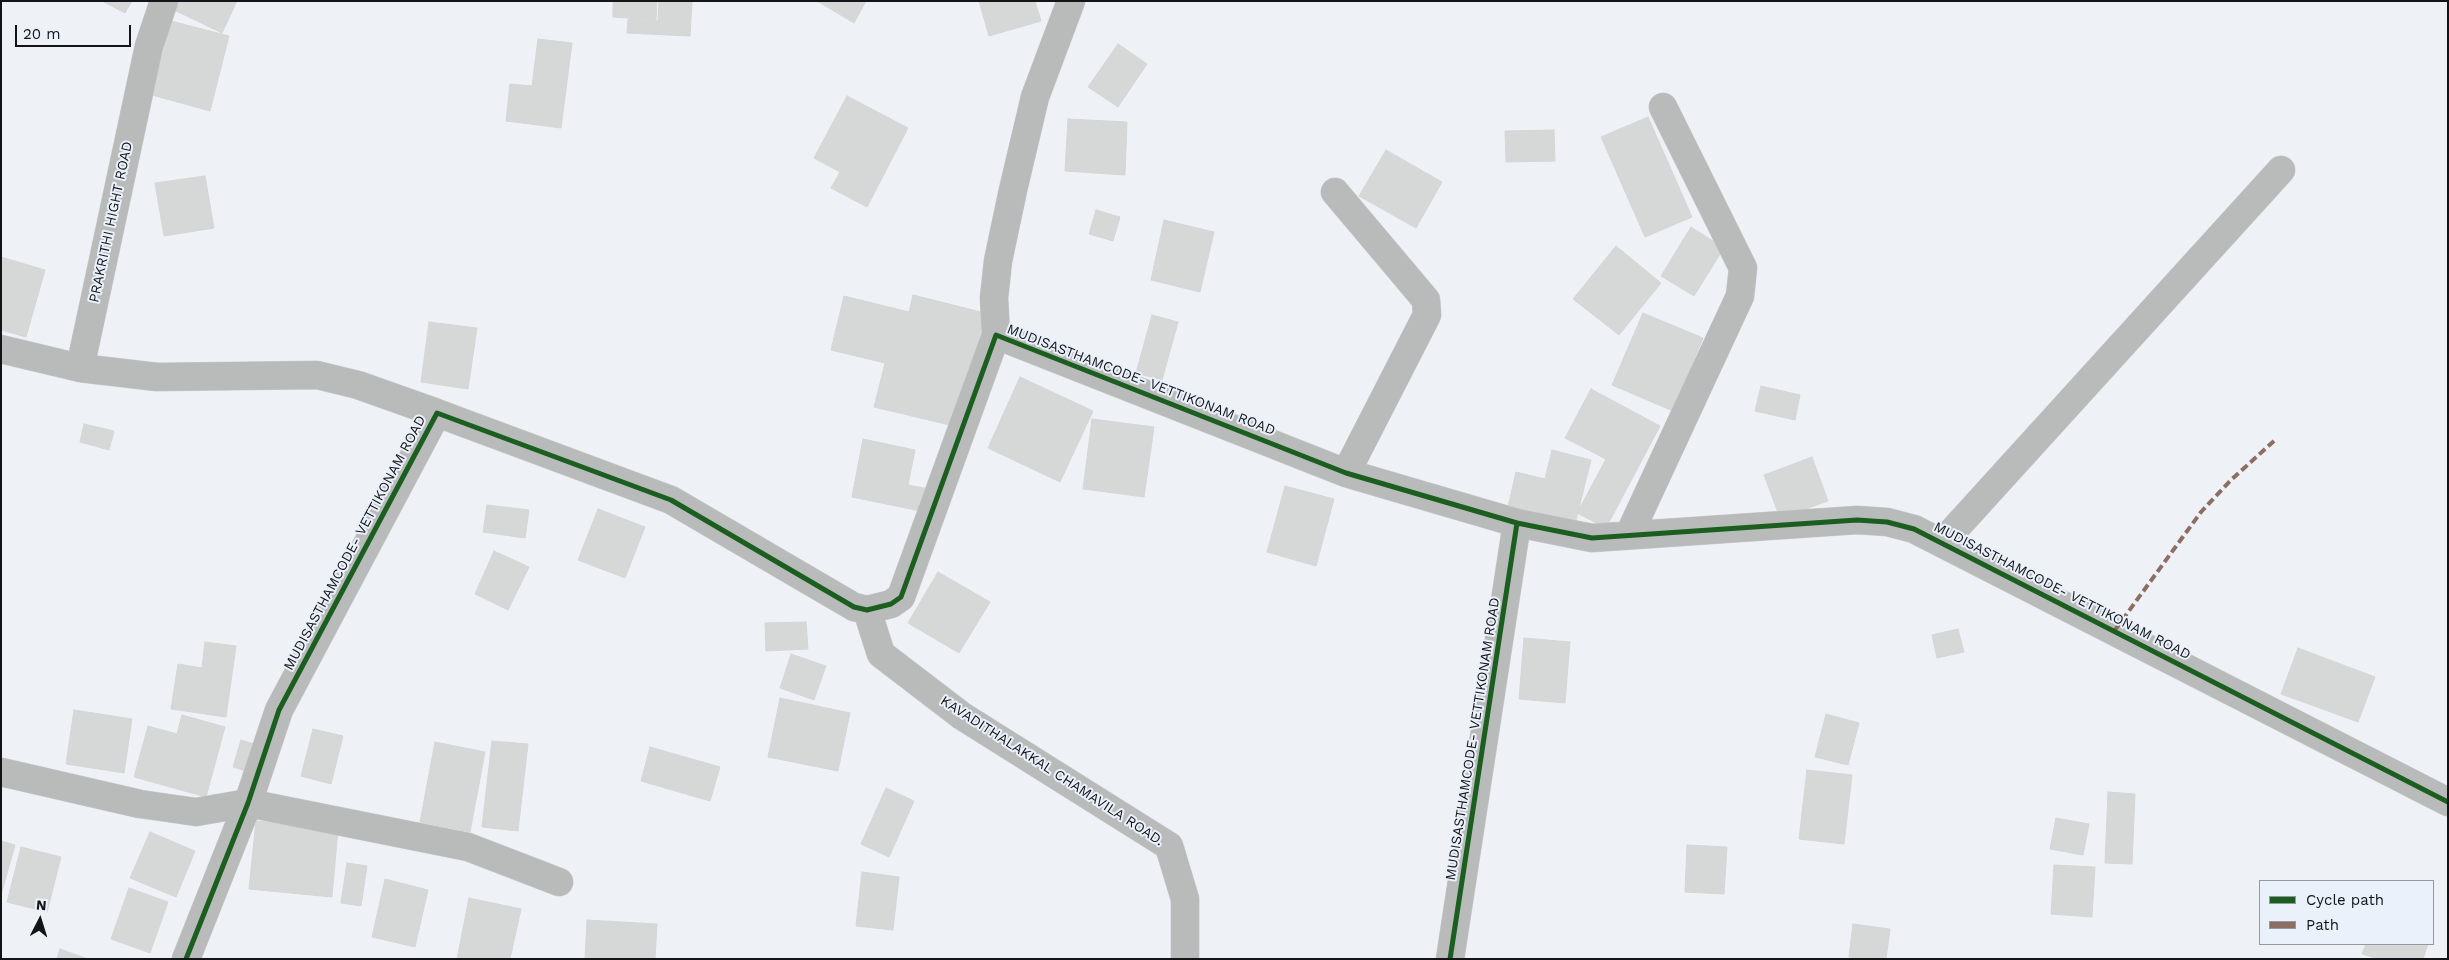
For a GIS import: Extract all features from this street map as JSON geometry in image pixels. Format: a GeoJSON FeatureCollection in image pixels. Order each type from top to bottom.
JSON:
{"type":"FeatureCollection","features":[{"type":"Feature","properties":{"kind":"street","name":"PRAKRITHI HIGHT ROAD"},"geometry":{"type":"LineString","coordinates":[[80,368],[150,46],[164,1]]}},
{"type":"Feature","properties":{"kind":"street"},"geometry":{"type":"LineString","coordinates":[[996,335],[994,298],[998,261],[1013,190],[1035,97],[1070,1]]}},
{"type":"Feature","properties":{"kind":"street"},"geometry":{"type":"LineString","coordinates":[[1629,534],[1740,296],[1743,268],[1664,107]]}},
{"type":"Feature","properties":{"kind":"street"},"geometry":{"type":"LineString","coordinates":[[1942,543],[2281,170]]}},
{"type":"Feature","properties":{"kind":"street"},"geometry":{"type":"LineString","coordinates":[[1335,192],[1426,300],[1427,315],[1346,472]]}},
{"type":"Feature","properties":{"kind":"street","name":"MUDISASTHAMCODE- VETTIKONAM ROAD"},"geometry":{"type":"LineString","coordinates":[[186,959],[248,803],[279,710],[437,413],[671,500],[854,607],[867,610],[891,604],[901,597],[996,335],[1346,472],[1517,523],[1592,538],[1857,520],[1887,522],[1914,529],[2448,802]]}},
{"type":"Feature","properties":{"kind":"street"},"geometry":{"type":"LineString","coordinates":[[1,349],[80,368],[157,377],[317,375],[358,386],[437,413]]}},
{"type":"Feature","properties":{"kind":"street","name":"MUDISASTHAMCODE- VETTIKONAM ROAD"},"geometry":{"type":"LineString","coordinates":[[1450,959],[1517,523]]}},
{"type":"Feature","properties":{"kind":"street","name":"KAVADITHALAKKAL CHAMAVILA ROAD."},"geometry":{"type":"LineString","coordinates":[[867,610],[882,654],[962,716],[1169,846],[1185,899],[1185,959]]}},
{"type":"Feature","properties":{"kind":"street"},"geometry":{"type":"LineString","coordinates":[[1,772],[140,804],[196,812],[248,803],[468,847],[559,882]]}},
{"type":"Feature","properties":{"kind":"building"},"geometry":{"type":"Polygon","coordinates":[[[102,1],[132,1],[125,13],[102,1]]]}},
{"type":"Feature","properties":{"kind":"building"},"geometry":{"type":"Polygon","coordinates":[[[170,1],[237,1],[222,33],[168,7],[170,1]]]}},
{"type":"Feature","properties":{"kind":"building"},"geometry":{"type":"Polygon","coordinates":[[[613,1],[657,1],[656,20],[613,17],[613,1]]]}},
{"type":"Feature","properties":{"kind":"building"},"geometry":{"type":"Polygon","coordinates":[[[659,1],[692,1],[690,36],[627,33],[628,19],[658,21],[659,1]]]}},
{"type":"Feature","properties":{"kind":"building"},"geometry":{"type":"Polygon","coordinates":[[[817,1],[866,1],[854,23],[817,1]]]}},
{"type":"Feature","properties":{"kind":"building"},"geometry":{"type":"Polygon","coordinates":[[[979,1],[1035,1],[1041,21],[989,36],[979,1]]]}},
{"type":"Feature","properties":{"kind":"building"},"geometry":{"type":"Polygon","coordinates":[[[171,21],[229,36],[210,111],[152,95],[171,21]]]}},
{"type":"Feature","properties":{"kind":"building"},"geometry":{"type":"Polygon","coordinates":[[[538,39],[572,43],[561,128],[506,121],[510,84],[532,86],[538,39]]]}},
{"type":"Feature","properties":{"kind":"building"},"geometry":{"type":"Polygon","coordinates":[[[1118,44],[1147,64],[1118,107],[1088,87],[1118,44]]]}},
{"type":"Feature","properties":{"kind":"building"},"geometry":{"type":"Polygon","coordinates":[[[847,96],[908,128],[867,207],[831,188],[840,172],[814,158],[847,96]]]}},
{"type":"Feature","properties":{"kind":"building"},"geometry":{"type":"Polygon","coordinates":[[[1648,117],[1692,217],[1645,237],[1601,137],[1648,117]]]}},
{"type":"Feature","properties":{"kind":"building"},"geometry":{"type":"Polygon","coordinates":[[[1068,119],[1127,122],[1125,175],[1065,171],[1068,119]]]}},
{"type":"Feature","properties":{"kind":"building"},"geometry":{"type":"Polygon","coordinates":[[[1554,130],[1555,161],[1506,162],[1505,131],[1554,130]]]}},
{"type":"Feature","properties":{"kind":"building"},"geometry":{"type":"Polygon","coordinates":[[[1386,150],[1442,182],[1416,228],[1359,196],[1386,150]]]}},
{"type":"Feature","properties":{"kind":"building"},"geometry":{"type":"Polygon","coordinates":[[[205,176],[214,228],[164,236],[155,183],[205,176]]]}},
{"type":"Feature","properties":{"kind":"building"},"geometry":{"type":"Polygon","coordinates":[[[1096,210],[1120,217],[1113,241],[1089,234],[1096,210]]]}},
{"type":"Feature","properties":{"kind":"building"},"geometry":{"type":"Polygon","coordinates":[[[1164,220],[1214,232],[1200,292],[1151,280],[1164,220]]]}},
{"type":"Feature","properties":{"kind":"building"},"geometry":{"type":"Polygon","coordinates":[[[1691,227],[1724,248],[1694,296],[1661,276],[1691,227]]]}},
{"type":"Feature","properties":{"kind":"building"},"geometry":{"type":"Polygon","coordinates":[[[1616,246],[1661,283],[1619,335],[1573,299],[1616,246]]]}},
{"type":"Feature","properties":{"kind":"building"},"geometry":{"type":"Polygon","coordinates":[[[1,257],[45,270],[26,337],[1,330],[1,257]]]}},
{"type":"Feature","properties":{"kind":"building"},"geometry":{"type":"Polygon","coordinates":[[[913,295],[985,313],[958,427],[874,407],[885,363],[831,350],[844,296],[909,312],[913,295]]]}},
{"type":"Feature","properties":{"kind":"building"},"geometry":{"type":"Polygon","coordinates":[[[1643,313],[1703,338],[1673,411],[1612,385],[1643,313]]]}},
{"type":"Feature","properties":{"kind":"building"},"geometry":{"type":"Polygon","coordinates":[[[1152,315],[1178,322],[1162,380],[1136,373],[1152,315]]]}},
{"type":"Feature","properties":{"kind":"building"},"geometry":{"type":"Polygon","coordinates":[[[429,322],[477,328],[468,389],[421,382],[429,322]]]}},
{"type":"Feature","properties":{"kind":"building"},"geometry":{"type":"Polygon","coordinates":[[[1020,377],[1093,411],[1060,482],[988,448],[1020,377]]]}},
{"type":"Feature","properties":{"kind":"building"},"geometry":{"type":"Polygon","coordinates":[[[1761,386],[1800,395],[1795,420],[1755,411],[1761,386]]]}},
{"type":"Feature","properties":{"kind":"building"},"geometry":{"type":"Polygon","coordinates":[[[1591,389],[1660,426],[1606,528],[1577,513],[1606,459],[1565,438],[1591,389]]]}},
{"type":"Feature","properties":{"kind":"building"},"geometry":{"type":"Polygon","coordinates":[[[1092,419],[1154,427],[1144,497],[1083,489],[1092,419]]]}},
{"type":"Feature","properties":{"kind":"building"},"geometry":{"type":"Polygon","coordinates":[[[84,424],[114,431],[109,450],[80,442],[84,424]]]}},
{"type":"Feature","properties":{"kind":"building"},"geometry":{"type":"Polygon","coordinates":[[[863,439],[915,450],[908,485],[929,489],[925,512],[852,497],[863,439]]]}},
{"type":"Feature","properties":{"kind":"building"},"geometry":{"type":"Polygon","coordinates":[[[1552,450],[1591,460],[1575,524],[1508,507],[1516,472],[1545,479],[1552,450]]]}},
{"type":"Feature","properties":{"kind":"building"},"geometry":{"type":"Polygon","coordinates":[[[1812,457],[1828,501],[1780,518],[1764,475],[1812,457]]]}},
{"type":"Feature","properties":{"kind":"building"},"geometry":{"type":"Polygon","coordinates":[[[1285,486],[1334,499],[1316,566],[1267,552],[1285,486]]]}},
{"type":"Feature","properties":{"kind":"building"},"geometry":{"type":"Polygon","coordinates":[[[487,505],[529,510],[525,538],[483,532],[487,505]]]}},
{"type":"Feature","properties":{"kind":"building"},"geometry":{"type":"Polygon","coordinates":[[[598,509],[645,527],[625,578],[578,560],[598,509]]]}},
{"type":"Feature","properties":{"kind":"building"},"geometry":{"type":"Polygon","coordinates":[[[494,551],[529,567],[508,610],[475,594],[494,551]]]}},
{"type":"Feature","properties":{"kind":"building"},"geometry":{"type":"Polygon","coordinates":[[[938,572],[990,602],[959,653],[908,623],[938,572]]]}},
{"type":"Feature","properties":{"kind":"building"},"geometry":{"type":"Polygon","coordinates":[[[806,622],[808,649],[766,651],[765,623],[806,622]]]}},
{"type":"Feature","properties":{"kind":"building"},"geometry":{"type":"Polygon","coordinates":[[[1958,629],[1964,652],[1937,658],[1932,635],[1958,629]]]}},
{"type":"Feature","properties":{"kind":"building"},"geometry":{"type":"Polygon","coordinates":[[[1524,638],[1570,642],[1565,703],[1519,699],[1524,638]]]}},
{"type":"Feature","properties":{"kind":"building"},"geometry":{"type":"Polygon","coordinates":[[[205,642],[236,646],[226,717],[171,709],[178,664],[202,668],[205,642]]]}},
{"type":"Feature","properties":{"kind":"building"},"geometry":{"type":"Polygon","coordinates":[[[2298,648],[2375,677],[2358,722],[2281,694],[2298,648]]]}},
{"type":"Feature","properties":{"kind":"building"},"geometry":{"type":"Polygon","coordinates":[[[791,654],[826,666],[814,700],[780,688],[791,654]]]}},
{"type":"Feature","properties":{"kind":"building"},"geometry":{"type":"Polygon","coordinates":[[[780,698],[850,713],[838,771],[768,757],[780,698]]]}},
{"type":"Feature","properties":{"kind":"building"},"geometry":{"type":"Polygon","coordinates":[[[74,710],[132,719],[124,773],[66,764],[74,710]]]}},
{"type":"Feature","properties":{"kind":"building"},"geometry":{"type":"Polygon","coordinates":[[[1826,714],[1859,723],[1848,765],[1815,757],[1826,714]]]}},
{"type":"Feature","properties":{"kind":"building"},"geometry":{"type":"Polygon","coordinates":[[[182,715],[225,727],[206,797],[134,777],[148,726],[177,734],[182,715]]]}},
{"type":"Feature","properties":{"kind":"building"},"geometry":{"type":"Polygon","coordinates":[[[313,729],[343,736],[331,784],[301,776],[313,729]]]}},
{"type":"Feature","properties":{"kind":"building"},"geometry":{"type":"Polygon","coordinates":[[[241,740],[264,747],[255,774],[233,767],[241,740]]]}},
{"type":"Feature","properties":{"kind":"building"},"geometry":{"type":"Polygon","coordinates":[[[492,741],[528,744],[518,831],[482,827],[492,741]]]}},
{"type":"Feature","properties":{"kind":"building"},"geometry":{"type":"Polygon","coordinates":[[[435,742],[485,752],[470,832],[420,822],[435,742]]]}},
{"type":"Feature","properties":{"kind":"building"},"geometry":{"type":"Polygon","coordinates":[[[650,747],[720,767],[710,801],[641,781],[650,747]]]}},
{"type":"Feature","properties":{"kind":"building"},"geometry":{"type":"Polygon","coordinates":[[[1807,770],[1852,775],[1844,844],[1799,839],[1807,770]]]}},
{"type":"Feature","properties":{"kind":"building"},"geometry":{"type":"Polygon","coordinates":[[[886,788],[914,801],[889,857],[861,844],[886,788]]]}},
{"type":"Feature","properties":{"kind":"building"},"geometry":{"type":"Polygon","coordinates":[[[2108,792],[2135,794],[2132,864],[2105,863],[2108,792]]]}},
{"type":"Feature","properties":{"kind":"building"},"geometry":{"type":"Polygon","coordinates":[[[2056,818],[2089,824],[2083,855],[2050,849],[2056,818]]]}},
{"type":"Feature","properties":{"kind":"building"},"geometry":{"type":"Polygon","coordinates":[[[256,821],[338,829],[332,897],[249,889],[256,821]]]}},
{"type":"Feature","properties":{"kind":"building"},"geometry":{"type":"Polygon","coordinates":[[[150,832],[195,851],[176,897],[130,878],[150,832]]]}},
{"type":"Feature","properties":{"kind":"building"},"geometry":{"type":"Polygon","coordinates":[[[1,841],[15,845],[1,895],[1,841]]]}},
{"type":"Feature","properties":{"kind":"building"},"geometry":{"type":"Polygon","coordinates":[[[1687,845],[1727,847],[1724,894],[1685,892],[1687,845]]]}},
{"type":"Feature","properties":{"kind":"building"},"geometry":{"type":"Polygon","coordinates":[[[21,847],[61,857],[47,912],[7,902],[21,847]]]}},
{"type":"Feature","properties":{"kind":"building"},"geometry":{"type":"Polygon","coordinates":[[[347,863],[367,866],[361,906],[341,903],[347,863]]]}},
{"type":"Feature","properties":{"kind":"building"},"geometry":{"type":"Polygon","coordinates":[[[2054,865],[2095,867],[2092,917],[2051,914],[2054,865]]]}},
{"type":"Feature","properties":{"kind":"building"},"geometry":{"type":"Polygon","coordinates":[[[862,872],[899,877],[893,930],[856,926],[862,872]]]}},
{"type":"Feature","properties":{"kind":"building"},"geometry":{"type":"Polygon","coordinates":[[[385,879],[428,890],[415,947],[372,937],[385,879]]]}},
{"type":"Feature","properties":{"kind":"building"},"geometry":{"type":"Polygon","coordinates":[[[129,888],[168,902],[150,953],[111,939],[129,888]]]}},
{"type":"Feature","properties":{"kind":"building"},"geometry":{"type":"Polygon","coordinates":[[[469,898],[521,909],[510,959],[457,959],[469,898]]]}},
{"type":"Feature","properties":{"kind":"building"},"geometry":{"type":"Polygon","coordinates":[[[587,920],[657,924],[655,959],[585,959],[587,920]]]}},
{"type":"Feature","properties":{"kind":"building"},"geometry":{"type":"Polygon","coordinates":[[[1853,924],[1890,929],[1886,959],[1849,957],[1853,924]]]}},
{"type":"Feature","properties":{"kind":"building"},"geometry":{"type":"Polygon","coordinates":[[[2366,945],[2428,945],[2423,959],[2379,959],[2362,954],[2366,945]]]}},
{"type":"Feature","properties":{"kind":"building"},"geometry":{"type":"Polygon","coordinates":[[[60,949],[88,959],[57,959],[60,949]]]}},
{"type":"Feature","properties":{"kind":"marked path"},"geometry":{"type":"LineString","coordinates":[[2115,630],[2201,512],[2231,480],[2275,440]]}},
{"type":"Feature","properties":{"kind":"cycle path"},"geometry":{"type":"LineString","coordinates":[[186,959],[248,803],[279,710],[437,413],[671,500],[854,607],[867,610],[891,604],[901,597],[996,335],[1346,473],[1517,523],[1450,959]]}},
{"type":"Feature","properties":{"kind":"cycle path"},"geometry":{"type":"LineString","coordinates":[[1517,523],[1592,538],[1857,520],[1887,522],[1914,529],[2448,802]]}}]}
